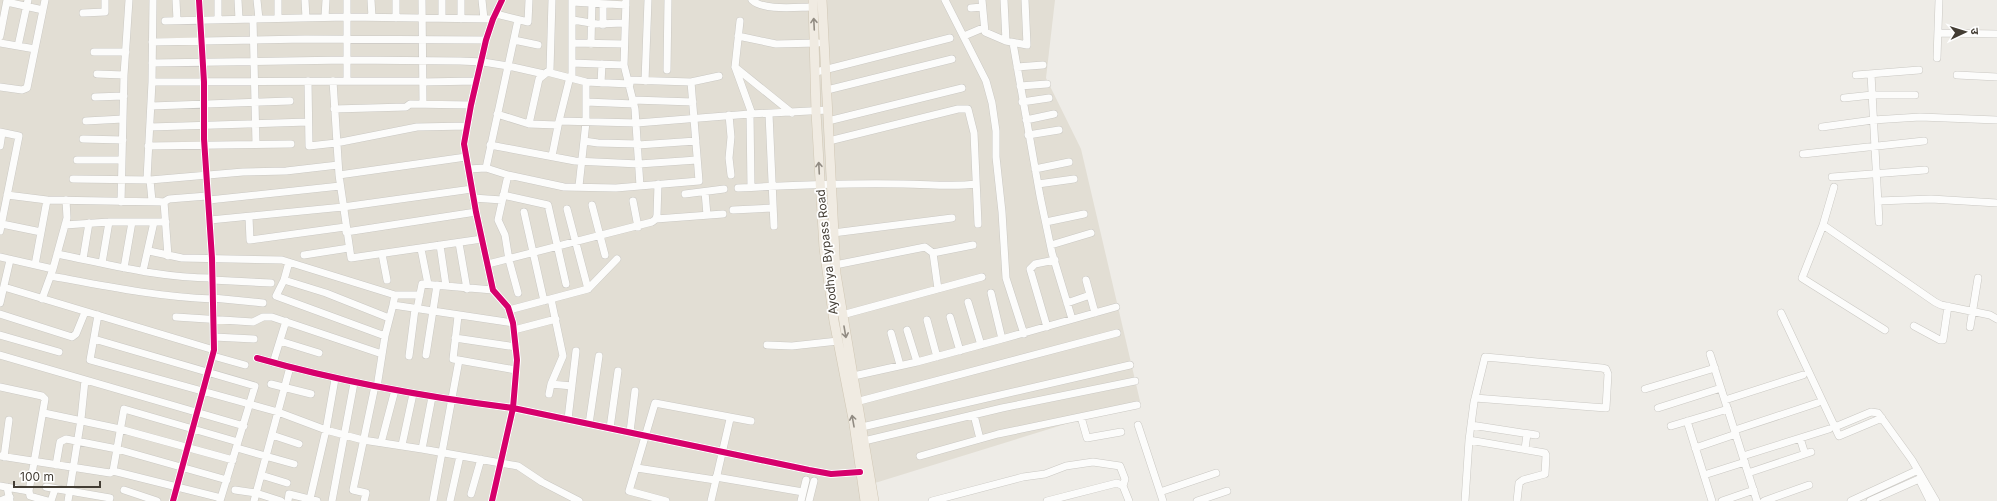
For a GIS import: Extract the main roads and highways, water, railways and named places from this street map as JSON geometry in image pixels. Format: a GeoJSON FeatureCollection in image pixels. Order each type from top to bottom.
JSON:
{"type":"FeatureCollection","features":[{"type":"Feature","properties":{"kind":"main road","name":"Ayodhya Bypass Road"},"geometry":{"type":"LineString","coordinates":[[819,43],[822,0]]}},
{"type":"Feature","properties":{"kind":"main road","name":"Ayodhya Bypass Road"},"geometry":{"type":"LineString","coordinates":[[813,4],[819,43],[821,71],[816,112],[825,253],[838,341],[849,377]]}},
{"type":"Feature","properties":{"kind":"main road","name":"Ayodhya Bypass Road"},"geometry":{"type":"LineString","coordinates":[[821,71],[827,90],[830,184],[835,265],[849,377],[861,435],[865,501]]}},
{"type":"Feature","properties":{"kind":"main road","name":"Ayodhya Bypass Road"},"geometry":{"type":"LineString","coordinates":[[864,476],[874,501]]}}]}
